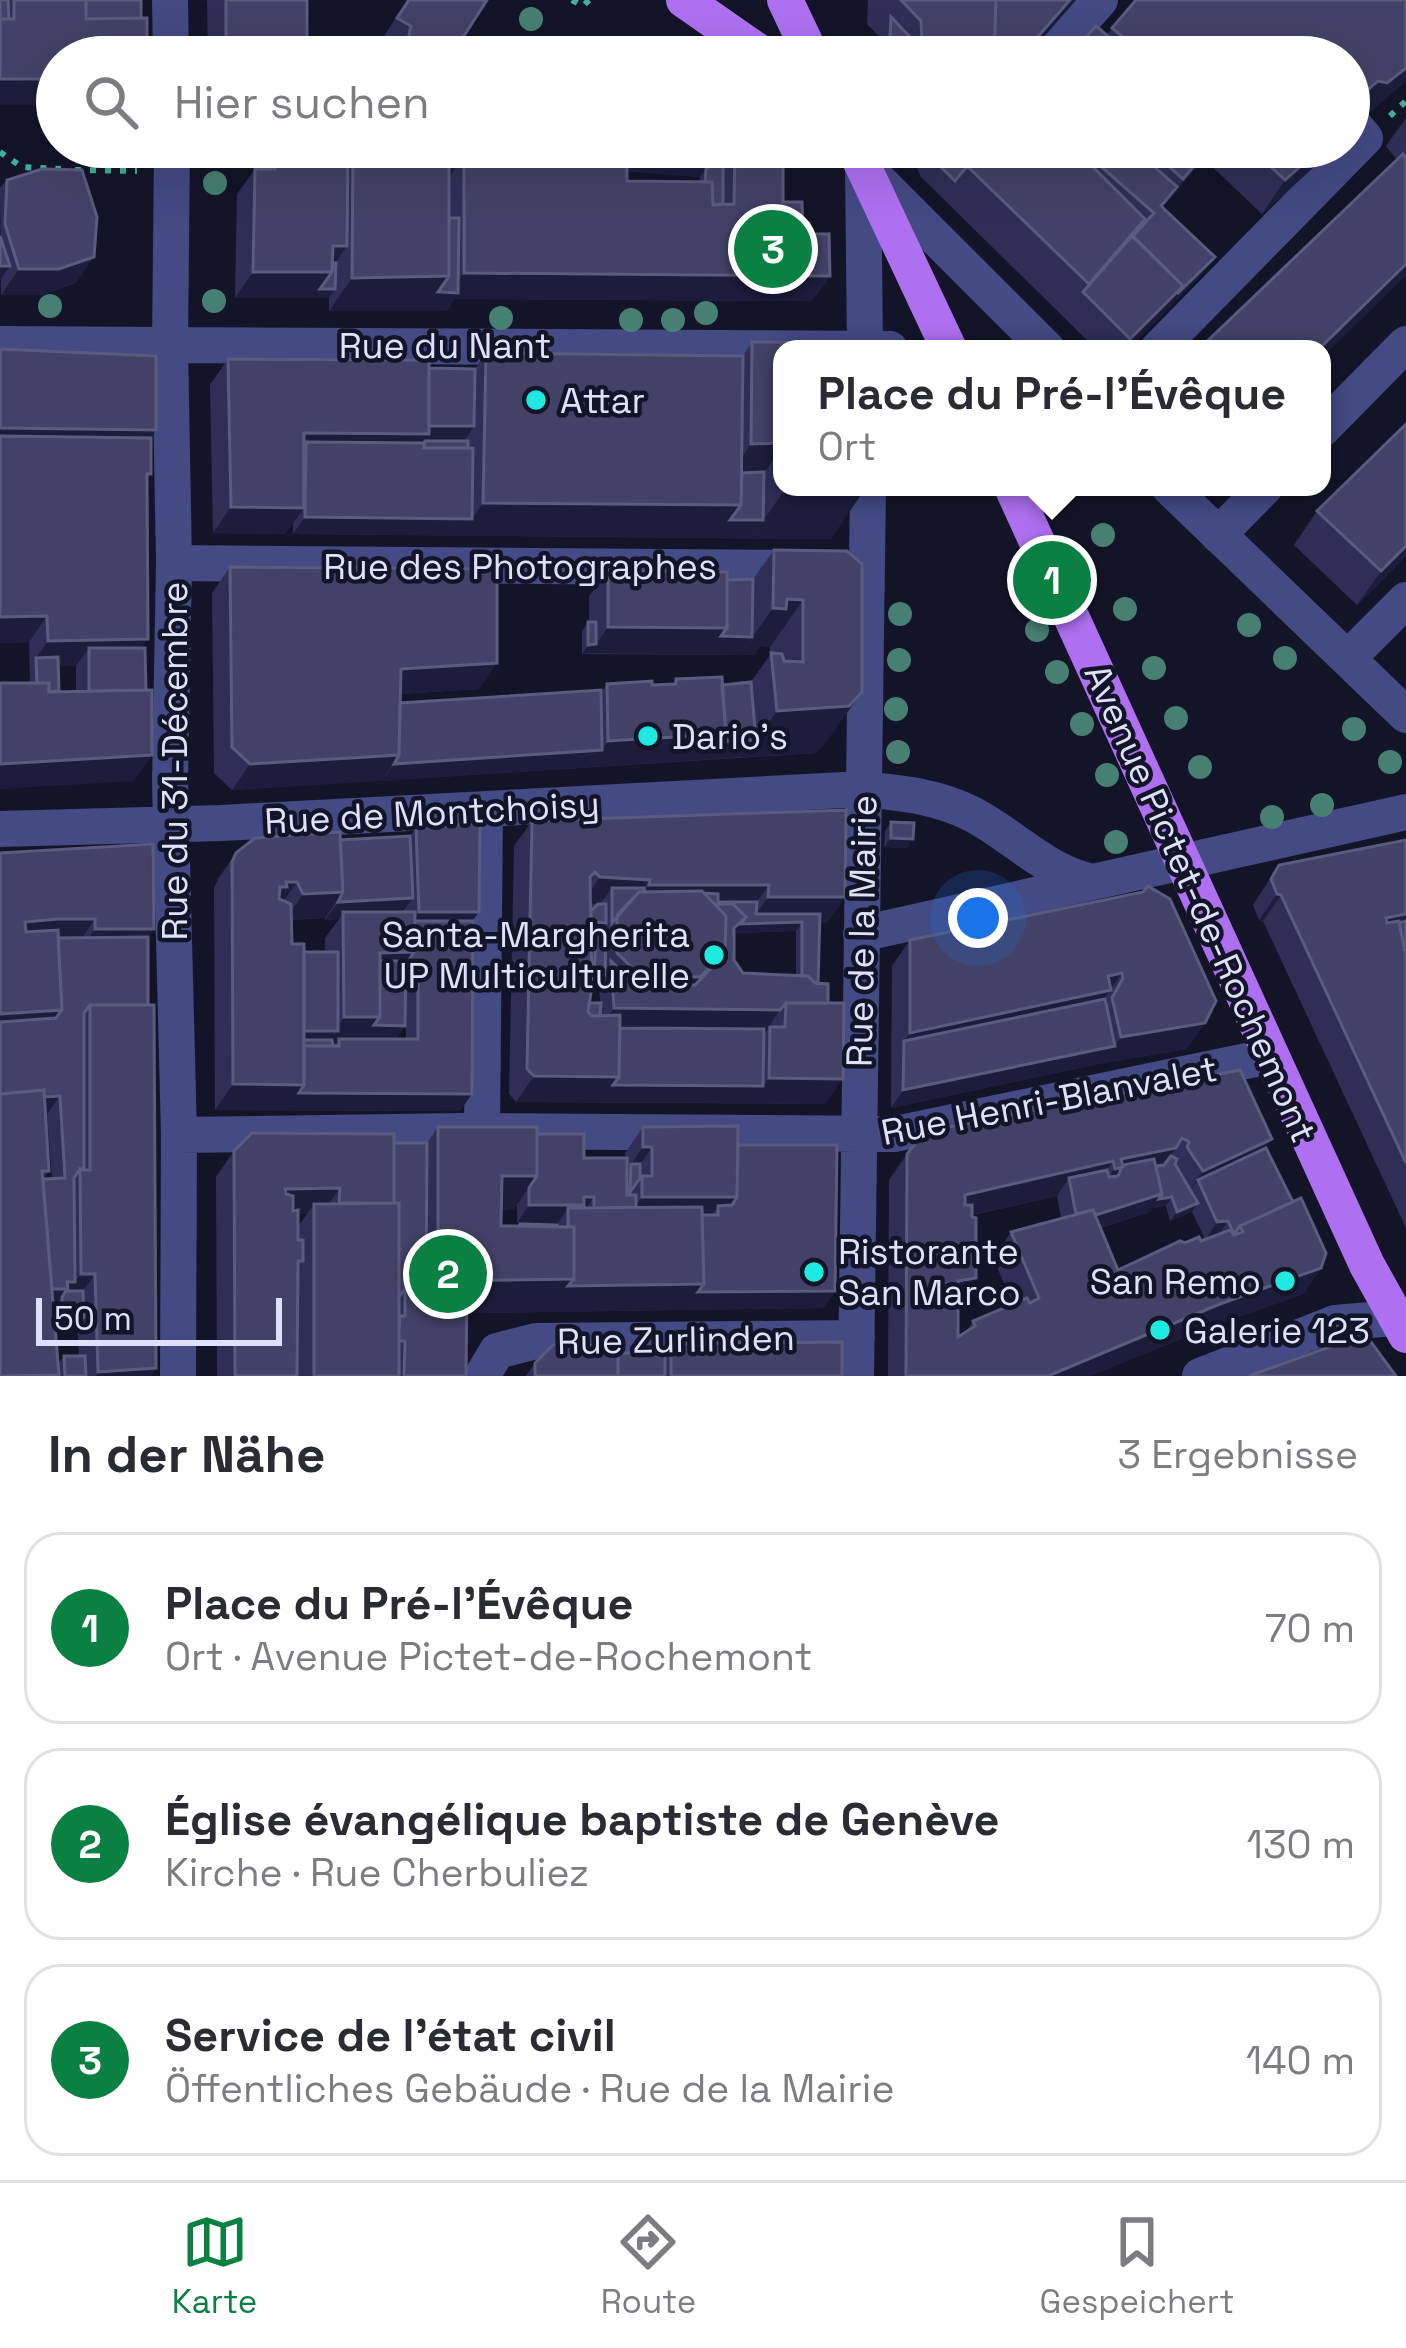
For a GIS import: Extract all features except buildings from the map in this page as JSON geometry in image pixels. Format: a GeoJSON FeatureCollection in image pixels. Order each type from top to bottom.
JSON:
{"type":"FeatureCollection","features":[{"type":"Feature","properties":{"kind":"main road"},"geometry":{"type":"LineString","coordinates":[[683,0],[735,36]]}},
{"type":"Feature","properties":{"kind":"main road"},"geometry":{"type":"LineString","coordinates":[[785,0],[802,36]]}},
{"type":"Feature","properties":{"kind":"main road"},"geometry":{"type":"LineString","coordinates":[[865,168],[945,340]]}},
{"type":"Feature","properties":{"kind":"main road","name":"Avenue Pictet-de-Rochemont"},"geometry":{"type":"LineString","coordinates":[[1016,496],[1270,1056],[1403,1320]]}},
{"type":"Feature","properties":{"kind":"street"},"geometry":{"type":"LineString","coordinates":[[170,0],[171,36]]}},
{"type":"Feature","properties":{"kind":"street"},"geometry":{"type":"LineString","coordinates":[[1068,36],[1100,0]]}},
{"type":"Feature","properties":{"kind":"street","name":"Rue du 31-Décembre"},"geometry":{"type":"LineString","coordinates":[[172,168],[171,824],[179,1135],[178,1376]]}},
{"type":"Feature","properties":{"kind":"street"},"geometry":{"type":"LineString","coordinates":[[859,168],[865,340]]}},
{"type":"Feature","properties":{"kind":"street"},"geometry":{"type":"LineString","coordinates":[[875,168],[929,207],[1040,340]]}},
{"type":"Feature","properties":{"kind":"street"},"geometry":{"type":"LineString","coordinates":[[1166,340],[1321,168]]}},
{"type":"Feature","properties":{"kind":"street"},"geometry":{"type":"LineString","coordinates":[[906,257],[929,207]]}},
{"type":"Feature","properties":{"kind":"street","name":"Rue du Nant"},"geometry":{"type":"LineString","coordinates":[[0,344],[773,348]]}},
{"type":"Feature","properties":{"kind":"street"},"geometry":{"type":"LineString","coordinates":[[1331,420],[1406,344]]}},
{"type":"Feature","properties":{"kind":"street","name":"Rue de la Mairie"},"geometry":{"type":"LineString","coordinates":[[856,1376],[868,496]]}},
{"type":"Feature","properties":{"kind":"street"},"geometry":{"type":"LineString","coordinates":[[1178,496],[1406,715]]}},
{"type":"Feature","properties":{"kind":"street"},"geometry":{"type":"LineString","coordinates":[[1218,535],[1256,496]]}},
{"type":"Feature","properties":{"kind":"street","name":"Rue des Photographes"},"geometry":{"type":"LineString","coordinates":[[174,563],[866,569]]}},
{"type":"Feature","properties":{"kind":"street"},"geometry":{"type":"LineString","coordinates":[[1348,658],[1406,599]]}},
{"type":"Feature","properties":{"kind":"street","name":"Rue de Montchoisy"},"geometry":{"type":"LineString","coordinates":[[0,829],[863,789],[921,794],[956,806],[1053,869],[1093,882]]}},
{"type":"Feature","properties":{"kind":"street"},"geometry":{"type":"LineString","coordinates":[[482,1131],[485,810]]}},
{"type":"Feature","properties":{"kind":"street"},"geometry":{"type":"LineString","coordinates":[[861,934],[1406,812]]}},
{"type":"Feature","properties":{"kind":"street","name":"Rue Henri-Blanvalet"},"geometry":{"type":"LineString","coordinates":[[179,1135],[895,1134],[1270,1056]]}},
{"type":"Feature","properties":{"kind":"street"},"geometry":{"type":"LineString","coordinates":[[1201,1376],[1335,1323],[1403,1320]]}},
{"type":"Feature","properties":{"kind":"street","name":"Rue Zurlinden"},"geometry":{"type":"LineString","coordinates":[[490,1364],[536,1341],[856,1338]]}},
{"type":"Feature","properties":{"kind":"path"},"geometry":{"type":"LineString","coordinates":[[572,0],[583,6],[589,0]]}},
{"type":"Feature","properties":{"kind":"path"},"geometry":{"type":"LineString","coordinates":[[0,152],[22,167],[36,167]]}},
{"type":"Feature","properties":{"kind":"path"},"geometry":{"type":"LineString","coordinates":[[51,168],[137,171]]}},
{"type":"Feature","properties":{"kind":"place","name":"Service de l’état civil"},"geometry":{"type":"Point","coordinates":[773,249]}},
{"type":"Feature","properties":{"kind":"place","name":"Attar"},"geometry":{"type":"Point","coordinates":[536,400]}},
{"type":"Feature","properties":{"kind":"place","name":"Place du Pré-l'Évêque"},"geometry":{"type":"Point","coordinates":[1052,580]}},
{"type":"Feature","properties":{"kind":"place","name":"Dario's"},"geometry":{"type":"Point","coordinates":[648,736]}},
{"type":"Feature","properties":{"kind":"place","name":"Santa-Margherita UP Multiculturelle"},"geometry":{"type":"Point","coordinates":[714,955]}},
{"type":"Feature","properties":{"kind":"place","name":"Ristorante San Marco"},"geometry":{"type":"Point","coordinates":[814,1272]}},
{"type":"Feature","properties":{"kind":"place","name":"Église évangélique baptiste de Genève"},"geometry":{"type":"Point","coordinates":[448,1274]}},
{"type":"Feature","properties":{"kind":"place","name":"San Remo"},"geometry":{"type":"Point","coordinates":[1285,1281]}},
{"type":"Feature","properties":{"kind":"place","name":"Galerie 123"},"geometry":{"type":"Point","coordinates":[1160,1330]}}]}
